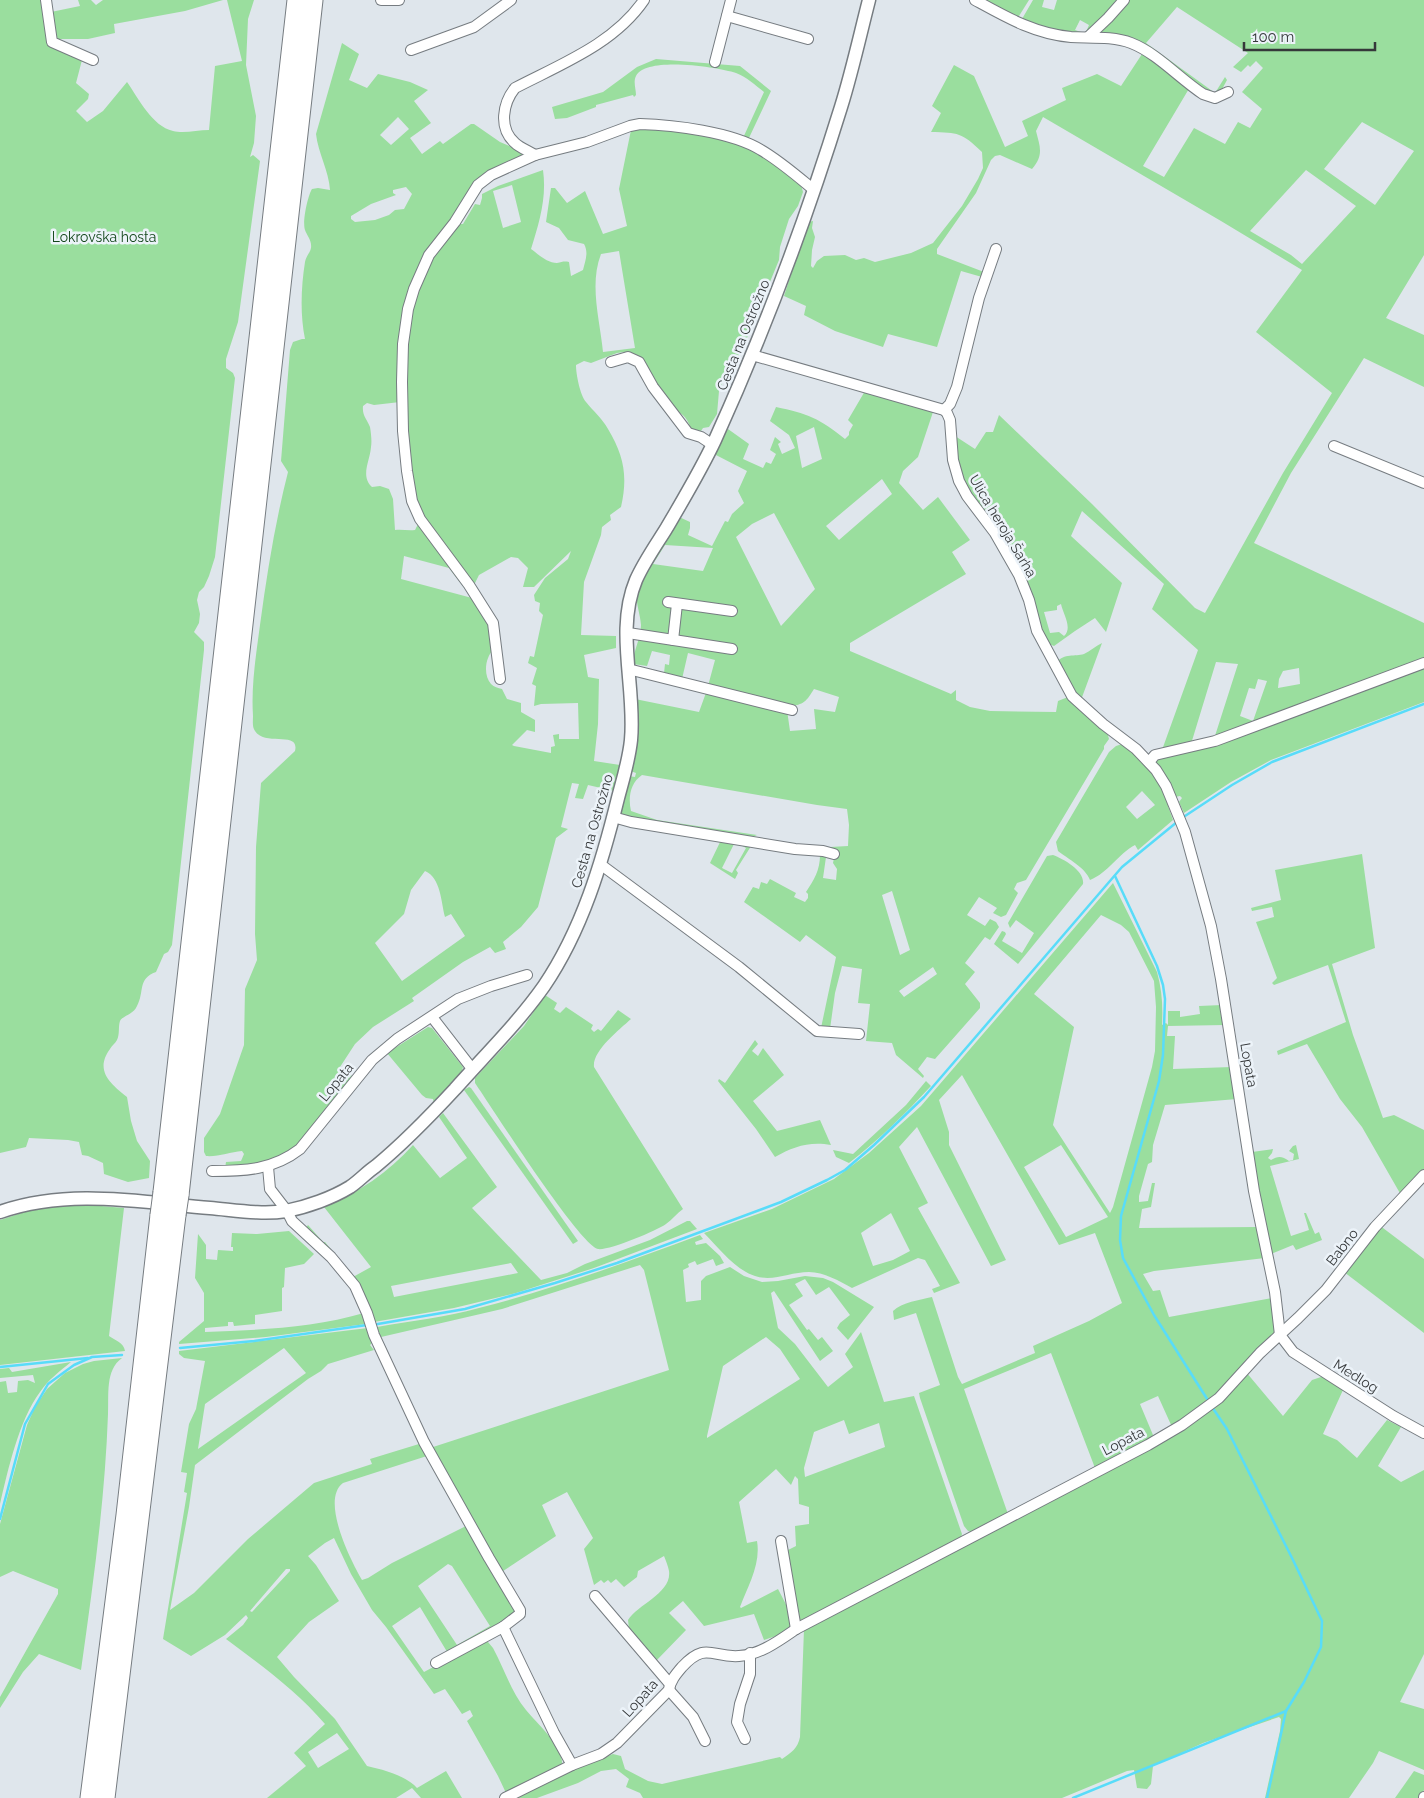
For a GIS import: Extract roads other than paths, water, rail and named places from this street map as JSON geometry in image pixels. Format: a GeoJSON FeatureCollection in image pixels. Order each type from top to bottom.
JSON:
{"type":"FeatureCollection","features":[{"type":"Feature","properties":{"kind":"highway"},"geometry":{"type":"LineString","coordinates":[[171,1194],[297,0]]}},
{"type":"Feature","properties":{"kind":"highway"},"geometry":{"type":"LineString","coordinates":[[90,1798],[126,1514],[171,1194],[313,0]]}},
{"type":"Feature","properties":{"kind":"highway"},"geometry":{"type":"LineString","coordinates":[[105,1798],[168,1215]]}},
{"type":"Feature","properties":{"kind":"street"},"geometry":{"type":"LineString","coordinates":[[46,0],[52,42],[93,60]]}},
{"type":"Feature","properties":{"kind":"street"},"geometry":{"type":"LineString","coordinates":[[381,0],[399,0]]}},
{"type":"Feature","properties":{"kind":"street"},"geometry":{"type":"LineString","coordinates":[[411,50],[474,27],[511,0]]}},
{"type":"Feature","properties":{"kind":"street"},"geometry":{"type":"LineString","coordinates":[[535,155],[515,143],[505,126],[503,116],[510,94],[516,88],[573,59],[603,40],[635,13],[644,0]]}},
{"type":"Feature","properties":{"kind":"street"},"geometry":{"type":"LineString","coordinates":[[715,62],[731,0]]}},
{"type":"Feature","properties":{"kind":"street","name":"Cesta na Ostrožno"},"geometry":{"type":"LineString","coordinates":[[0,1212],[29,1204],[64,1199],[110,1199],[236,1210],[287,1211],[322,1200],[350,1186],[397,1148],[473,1070],[516,1022],[540,990],[562,956],[578,926],[600,864],[628,759],[631,739],[628,669],[629,603],[635,584],[644,564],[687,494],[712,445],[752,355],[784,275],[810,186],[842,104],[869,0]]}},
{"type":"Feature","properties":{"kind":"street"},"geometry":{"type":"LineString","coordinates":[[975,0],[1021,25],[1033,29],[1071,37],[1129,42],[1144,49],[1193,88],[1211,98],[1220,97],[1228,92]]}},
{"type":"Feature","properties":{"kind":"street"},"geometry":{"type":"LineString","coordinates":[[1088,37],[1124,0]]}},
{"type":"Feature","properties":{"kind":"street"},"geometry":{"type":"LineString","coordinates":[[727,16],[808,39]]}},
{"type":"Feature","properties":{"kind":"street"},"geometry":{"type":"LineString","coordinates":[[500,680],[493,623],[469,586],[420,520],[412,501],[407,471],[404,431],[402,367],[408,309],[414,289],[429,255],[455,222],[478,184],[491,175],[535,155],[587,142],[630,126],[651,125],[717,134],[749,144],[770,156],[810,186]]}},
{"type":"Feature","properties":{"kind":"street"},"geometry":{"type":"LineString","coordinates":[[752,355],[944,410],[950,404],[957,387],[979,298],[996,248]]}},
{"type":"Feature","properties":{"kind":"street"},"geometry":{"type":"LineString","coordinates":[[611,362],[628,357],[639,362],[653,387],[688,433],[701,437],[712,445]]}},
{"type":"Feature","properties":{"kind":"street","name":"Ulica heroja Šarha"},"geometry":{"type":"LineString","coordinates":[[944,410],[947,412],[950,420],[952,460],[959,481],[967,496],[995,534],[1019,575],[1029,600],[1037,631],[1072,696],[1149,762],[1166,786],[1176,810]]}},
{"type":"Feature","properties":{"kind":"street"},"geometry":{"type":"LineString","coordinates":[[1334,446],[1424,483]]}},
{"type":"Feature","properties":{"kind":"street"},"geometry":{"type":"LineString","coordinates":[[673,640],[672,603],[732,611]]}},
{"type":"Feature","properties":{"kind":"street"},"geometry":{"type":"LineString","coordinates":[[628,634],[732,649]]}},
{"type":"Feature","properties":{"kind":"street"},"geometry":{"type":"LineString","coordinates":[[1149,762],[1155,755],[1215,741],[1424,663]]}},
{"type":"Feature","properties":{"kind":"street"},"geometry":{"type":"LineString","coordinates":[[628,669],[792,710]]}},
{"type":"Feature","properties":{"kind":"street","name":"Lopata"},"geometry":{"type":"LineString","coordinates":[[505,1798],[572,1765],[601,1754],[617,1743],[670,1687],[683,1666],[698,1653],[706,1652],[739,1656],[750,1654],[774,1644],[796,1629],[1148,1445],[1182,1425],[1219,1398],[1260,1353],[1280,1335],[1275,1292],[1254,1191],[1211,926],[1185,832],[1176,810]]}},
{"type":"Feature","properties":{"kind":"street"},"geometry":{"type":"LineString","coordinates":[[613,817],[631,822],[834,854]]}},
{"type":"Feature","properties":{"kind":"street"},"geometry":{"type":"LineString","coordinates":[[600,864],[739,967],[816,1031],[859,1034]]}},
{"type":"Feature","properties":{"kind":"street","name":"Lopata"},"geometry":{"type":"LineString","coordinates":[[212,1171],[268,1167],[289,1158],[300,1149],[372,1060],[397,1039],[458,999],[527,975]]}},
{"type":"Feature","properties":{"kind":"street"},"geometry":{"type":"LineString","coordinates":[[432,1017],[473,1070]]}},
{"type":"Feature","properties":{"kind":"street"},"geometry":{"type":"LineString","coordinates":[[268,1167],[270,1189],[287,1211],[292,1221],[330,1257],[355,1286],[374,1335],[424,1442],[520,1610],[520,1614],[503,1626],[436,1663]]}},
{"type":"Feature","properties":{"kind":"street","name":"Babno"},"geometry":{"type":"LineString","coordinates":[[1280,1335],[1326,1290],[1375,1227],[1424,1175]]}},
{"type":"Feature","properties":{"kind":"street","name":"Medlog"},"geometry":{"type":"LineString","coordinates":[[1280,1335],[1293,1352],[1393,1416],[1424,1433]]}},
{"type":"Feature","properties":{"kind":"street"},"geometry":{"type":"LineString","coordinates":[[781,1541],[796,1629]]}},
{"type":"Feature","properties":{"kind":"street"},"geometry":{"type":"LineString","coordinates":[[595,1596],[693,1717],[705,1741]]}},
{"type":"Feature","properties":{"kind":"street"},"geometry":{"type":"LineString","coordinates":[[503,1626],[554,1733],[572,1765]]}},
{"type":"Feature","properties":{"kind":"street"},"geometry":{"type":"LineString","coordinates":[[744,1739],[737,1722],[740,1704],[750,1674],[750,1654]]}},
{"type":"Feature","properties":{"kind":"waterway"},"geometry":{"type":"LineString","coordinates":[[1182,818],[1232,785],[1272,762],[1424,704]]}},
{"type":"Feature","properties":{"kind":"waterway"},"geometry":{"type":"LineString","coordinates":[[372,1325],[465,1309],[617,1263],[781,1202],[845,1170],[924,1097],[1122,867],[1177,822]]}},
{"type":"Feature","properties":{"kind":"waterway"},"geometry":{"type":"LineString","coordinates":[[1115,876],[1157,966],[1165,999],[1163,1055],[1159,1081],[1121,1216],[1120,1240],[1123,1258],[1154,1315],[1209,1402]]}},
{"type":"Feature","properties":{"kind":"waterway"},"geometry":{"type":"LineString","coordinates":[[180,1348],[254,1341],[367,1325]]}},
{"type":"Feature","properties":{"kind":"waterway"},"geometry":{"type":"LineString","coordinates":[[0,1519],[25,1424],[48,1384],[74,1365],[92,1357],[122,1355]]}},
{"type":"Feature","properties":{"kind":"waterway"},"geometry":{"type":"LineString","coordinates":[[0,1367],[88,1358]]}},
{"type":"Feature","properties":{"kind":"waterway"},"geometry":{"type":"LineString","coordinates":[[1212,1407],[1227,1429],[1322,1621],[1321,1647],[1304,1682],[1286,1711],[1267,1798]]}},
{"type":"Feature","properties":{"kind":"waterway"},"geometry":{"type":"LineString","coordinates":[[1073,1798],[1286,1711]]}},
{"type":"Feature","properties":{"kind":"park label","name":"Lokrovška hosta"},"geometry":{"type":"Point","coordinates":[104,237]}}]}
